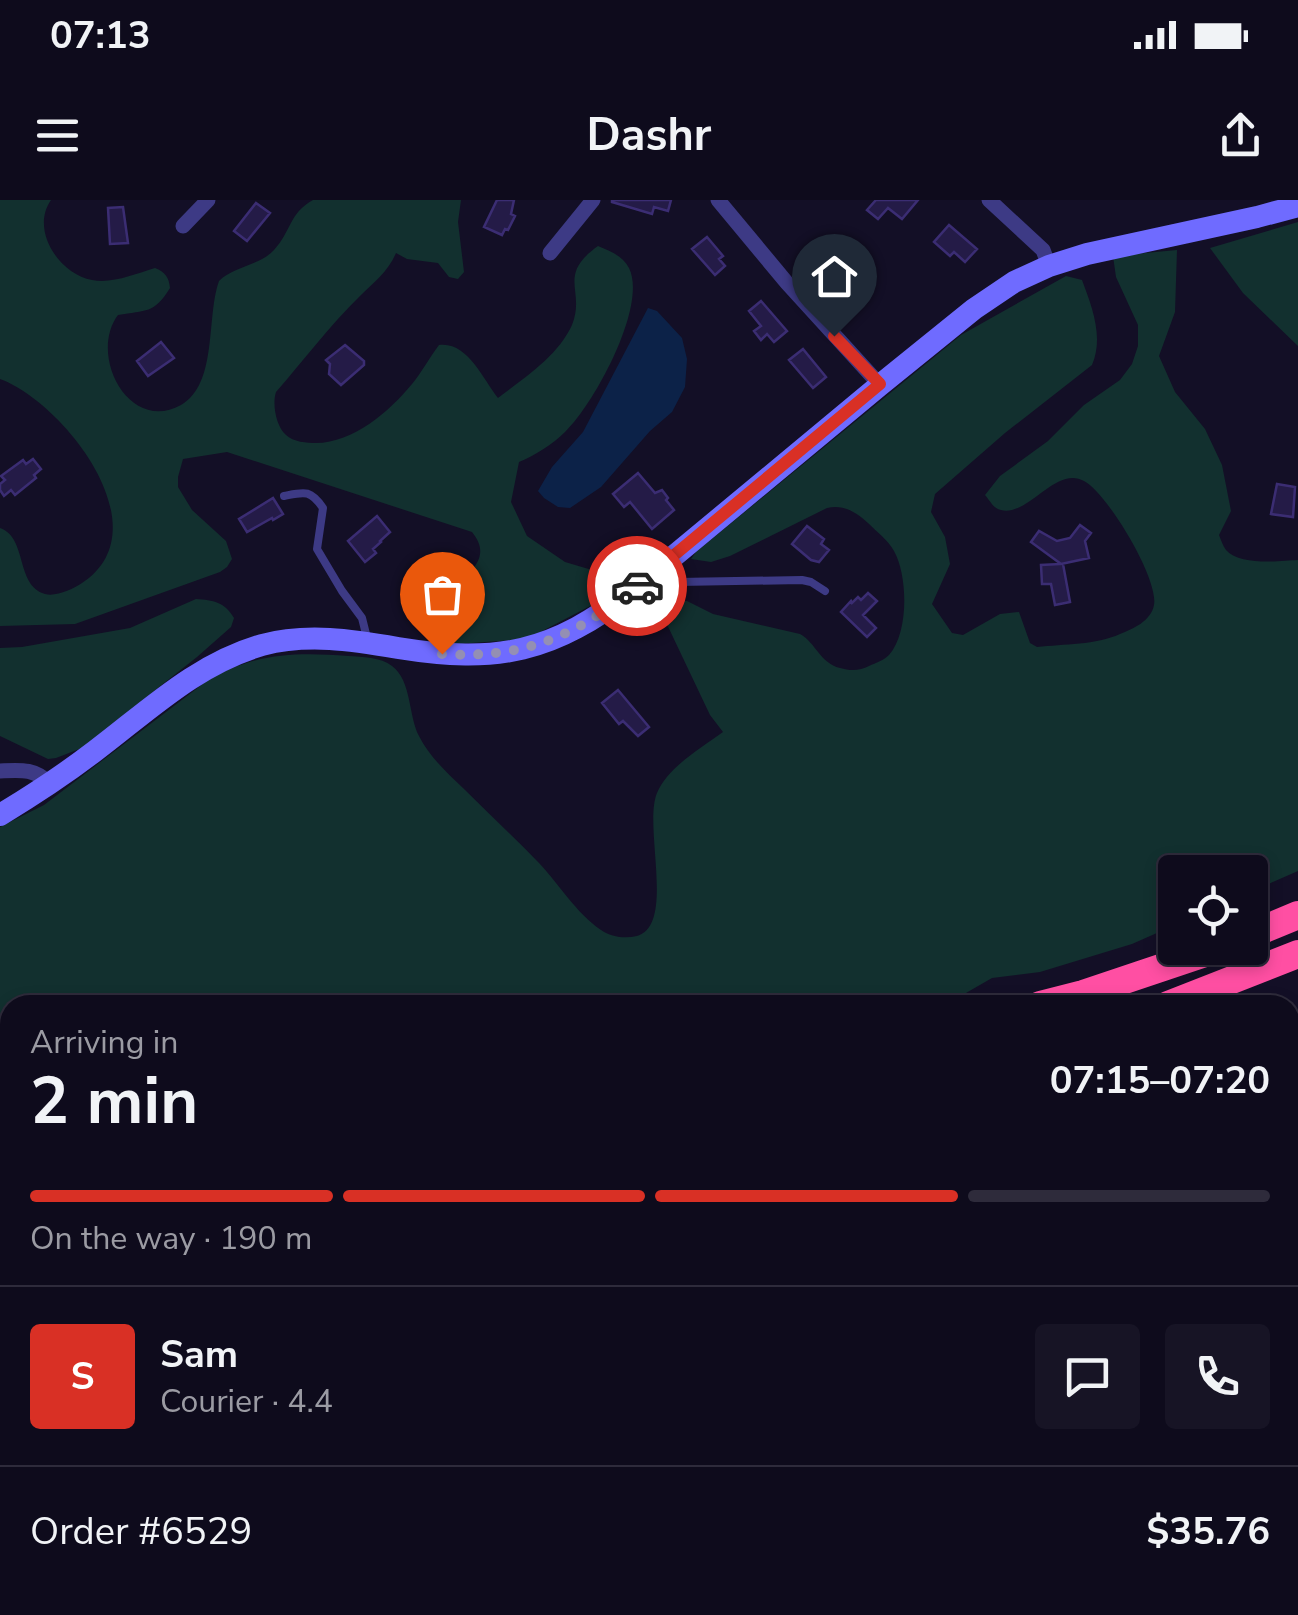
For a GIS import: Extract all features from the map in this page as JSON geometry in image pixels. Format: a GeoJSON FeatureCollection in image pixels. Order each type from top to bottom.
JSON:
{"type":"FeatureCollection","features":[{"type":"Feature","properties":{"kind":"highway"},"geometry":{"type":"LineString","coordinates":[[1268,928],[1298,915]]}},
{"type":"Feature","properties":{"kind":"highway"},"geometry":{"type":"LineString","coordinates":[[1193,995],[1298,954]]}},
{"type":"Feature","properties":{"kind":"highway"},"geometry":{"type":"LineString","coordinates":[[1079,995],[1169,965]]}},
{"type":"Feature","properties":{"kind":"main road"},"geometry":{"type":"LineString","coordinates":[[0,815],[50,784],[182,683],[223,659],[267,644],[336,638],[468,656],[550,642],[591,621],[653,573],[994,294],[1049,266],[1086,254],[1298,206]]}},
{"type":"Feature","properties":{"kind":"street"},"geometry":{"type":"LineString","coordinates":[[182,226],[208,200]]}},
{"type":"Feature","properties":{"kind":"street"},"geometry":{"type":"LineString","coordinates":[[550,253],[594,200]]}},
{"type":"Feature","properties":{"kind":"street"},"geometry":{"type":"LineString","coordinates":[[718,200],[787,283],[880,384]]}},
{"type":"Feature","properties":{"kind":"street"},"geometry":{"type":"LineString","coordinates":[[989,200],[1043,250],[1049,266]]}},
{"type":"Feature","properties":{"kind":"street"},"geometry":{"type":"LineString","coordinates":[[0,771],[33,771],[50,784]]}},
{"type":"Feature","properties":{"kind":"lane"},"geometry":{"type":"LineString","coordinates":[[284,496],[304,492],[315,496],[323,508],[317,550],[362,618],[368,643]]}},
{"type":"Feature","properties":{"kind":"lane"},"geometry":{"type":"LineString","coordinates":[[653,573],[678,582],[802,580],[826,591]]}},
{"type":"Feature","properties":{"kind":"green space"},"geometry":{"type":"Polygon","coordinates":[[[0,200],[51,200],[45,212],[46,237],[59,260],[80,276],[107,281],[155,268],[166,275],[170,288],[159,302],[148,309],[118,315],[110,332],[108,350],[111,369],[130,400],[145,409],[162,411],[181,405],[201,382],[219,281],[274,250],[305,205],[313,200],[461,200],[458,222],[464,272],[458,279],[449,277],[438,263],[407,259],[396,253],[385,271],[276,392],[276,415],[283,431],[292,439],[308,443],[344,438],[370,424],[403,394],[439,345],[449,345],[466,355],[498,398],[540,366],[566,336],[575,313],[575,275],[585,257],[598,246],[616,254],[629,268],[633,285],[631,306],[615,354],[577,419],[549,445],[519,462],[511,502],[527,536],[565,562],[592,570],[615,584],[615,593],[527,639],[443,645],[432,633],[432,618],[443,597],[476,565],[480,550],[472,532],[227,452],[183,459],[178,487],[192,510],[226,541],[232,559],[227,567],[75,624],[0,626],[0,528],[15,541],[29,581],[49,595],[82,583],[105,560],[113,532],[109,501],[95,469],[75,439],[25,392],[0,379],[0,200]]]}},
{"type":"Feature","properties":{"kind":"green space"},"geometry":{"type":"Polygon","coordinates":[[[1298,222],[1298,346],[1243,293],[1210,248],[1298,222]]]}},
{"type":"Feature","properties":{"kind":"green space"},"geometry":{"type":"Polygon","coordinates":[[[1177,250],[1175,312],[1159,356],[1175,392],[1205,429],[1222,465],[1231,511],[1219,535],[1226,550],[1240,558],[1298,560],[1298,871],[1268,884],[1268,855],[1158,855],[1158,933],[1040,972],[992,978],[962,995],[0,995],[0,827],[44,805],[208,680],[242,664],[276,656],[359,657],[392,666],[403,680],[419,736],[445,770],[601,930],[618,937],[637,936],[648,928],[655,914],[653,828],[657,793],[677,766],[723,732],[710,715],[663,616],[667,603],[687,601],[713,614],[800,634],[828,662],[851,670],[866,668],[889,655],[903,619],[904,589],[894,551],[863,519],[844,508],[827,508],[730,556],[711,562],[691,559],[961,335],[1066,276],[1082,280],[1093,311],[1097,344],[1092,365],[935,494],[931,512],[945,537],[950,564],[932,604],[952,633],[963,635],[1000,614],[1019,612],[1030,643],[1037,647],[1101,640],[1141,624],[1154,605],[1148,576],[1130,538],[1094,489],[1074,478],[1063,480],[1011,510],[996,508],[985,495],[1000,476],[1120,380],[1132,364],[1138,346],[1138,325],[1116,277],[1113,256],[1177,250]]]}},
{"type":"Feature","properties":{"kind":"green space"},"geometry":{"type":"Polygon","coordinates":[[[196,599],[227,608],[234,618],[231,627],[82,748],[48,759],[0,736],[0,648],[130,628],[196,599]]]}},
{"type":"Feature","properties":{"kind":"water"},"geometry":{"type":"Polygon","coordinates":[[[648,308],[657,311],[682,338],[687,359],[685,387],[672,412],[601,487],[570,508],[558,507],[538,491],[552,467],[583,432],[648,308]]]}},
{"type":"Feature","properties":{"kind":"building"},"geometry":{"type":"Polygon","coordinates":[[[497,200],[514,200],[511,214],[515,216],[502,235],[484,227],[497,200]]]}},
{"type":"Feature","properties":{"kind":"building"},"geometry":{"type":"Polygon","coordinates":[[[612,200],[671,200],[668,211],[654,207],[652,214],[612,200]]]}},
{"type":"Feature","properties":{"kind":"building"},"geometry":{"type":"Polygon","coordinates":[[[876,200],[918,200],[902,219],[888,208],[878,219],[867,210],[876,200]]]}},
{"type":"Feature","properties":{"kind":"building"},"geometry":{"type":"Polygon","coordinates":[[[256,203],[270,213],[247,241],[234,231],[256,203]]]}},
{"type":"Feature","properties":{"kind":"building"},"geometry":{"type":"Polygon","coordinates":[[[123,207],[128,243],[110,244],[108,208],[123,207]]]}},
{"type":"Feature","properties":{"kind":"building"},"geometry":{"type":"Polygon","coordinates":[[[949,225],[977,249],[965,262],[954,252],[950,256],[934,242],[949,225]]]}},
{"type":"Feature","properties":{"kind":"building"},"geometry":{"type":"Polygon","coordinates":[[[707,237],[723,256],[719,259],[725,266],[715,275],[692,249],[707,237]]]}},
{"type":"Feature","properties":{"kind":"building"},"geometry":{"type":"Polygon","coordinates":[[[836,243],[866,277],[857,285],[824,255],[836,243]]]}},
{"type":"Feature","properties":{"kind":"building"},"geometry":{"type":"Polygon","coordinates":[[[761,301],[787,331],[774,342],[767,334],[761,340],[754,331],[761,326],[749,311],[761,301]]]}},
{"type":"Feature","properties":{"kind":"building"},"geometry":{"type":"Polygon","coordinates":[[[161,342],[174,358],[148,376],[137,361],[161,342]]]}},
{"type":"Feature","properties":{"kind":"building"},"geometry":{"type":"Polygon","coordinates":[[[345,345],[364,365],[341,385],[329,374],[330,364],[326,360],[345,345]]]}},
{"type":"Feature","properties":{"kind":"building"},"geometry":{"type":"Polygon","coordinates":[[[803,349],[826,377],[813,388],[789,360],[803,349]]]}},
{"type":"Feature","properties":{"kind":"building"},"geometry":{"type":"Polygon","coordinates":[[[33,459],[41,469],[34,475],[36,478],[15,495],[11,490],[4,496],[0,484],[5,480],[1,476],[23,460],[26,464],[33,459]]]}},
{"type":"Feature","properties":{"kind":"building"},"geometry":{"type":"Polygon","coordinates":[[[638,473],[655,493],[662,490],[674,510],[652,529],[630,502],[624,507],[613,494],[638,473]]]}},
{"type":"Feature","properties":{"kind":"building"},"geometry":{"type":"Polygon","coordinates":[[[1277,484],[1295,487],[1293,517],[1271,514],[1277,484]]]}},
{"type":"Feature","properties":{"kind":"building"},"geometry":{"type":"Polygon","coordinates":[[[273,498],[283,514],[247,532],[239,519],[273,498]]]}},
{"type":"Feature","properties":{"kind":"building"},"geometry":{"type":"Polygon","coordinates":[[[377,516],[390,532],[365,562],[348,541],[377,516]]]}},
{"type":"Feature","properties":{"kind":"building"},"geometry":{"type":"Polygon","coordinates":[[[1080,525],[1091,533],[1085,541],[1089,558],[1061,564],[1031,542],[1039,531],[1057,541],[1070,538],[1080,525]]]}},
{"type":"Feature","properties":{"kind":"building"},"geometry":{"type":"Polygon","coordinates":[[[807,526],[824,539],[821,544],[829,550],[819,562],[792,544],[807,526]]]}},
{"type":"Feature","properties":{"kind":"building"},"geometry":{"type":"Polygon","coordinates":[[[1063,564],[1070,602],[1055,605],[1051,584],[1042,584],[1041,565],[1063,564]]]}},
{"type":"Feature","properties":{"kind":"building"},"geometry":{"type":"Polygon","coordinates":[[[868,593],[877,601],[863,615],[876,628],[867,637],[841,612],[851,601],[858,597],[861,600],[868,593]]]}},
{"type":"Feature","properties":{"kind":"building"},"geometry":{"type":"Polygon","coordinates":[[[618,690],[649,727],[638,736],[623,721],[619,724],[602,703],[618,690]]]}},
{"type":"Feature","properties":{"kind":"way so far"},"geometry":{"type":"LineString","coordinates":[[442,654],[490,655],[550,642],[591,621],[637,586]]}},
{"type":"Feature","properties":{"kind":"route"},"geometry":{"type":"LineString","coordinates":[[637,586],[880,384],[834,336]]}}]}
